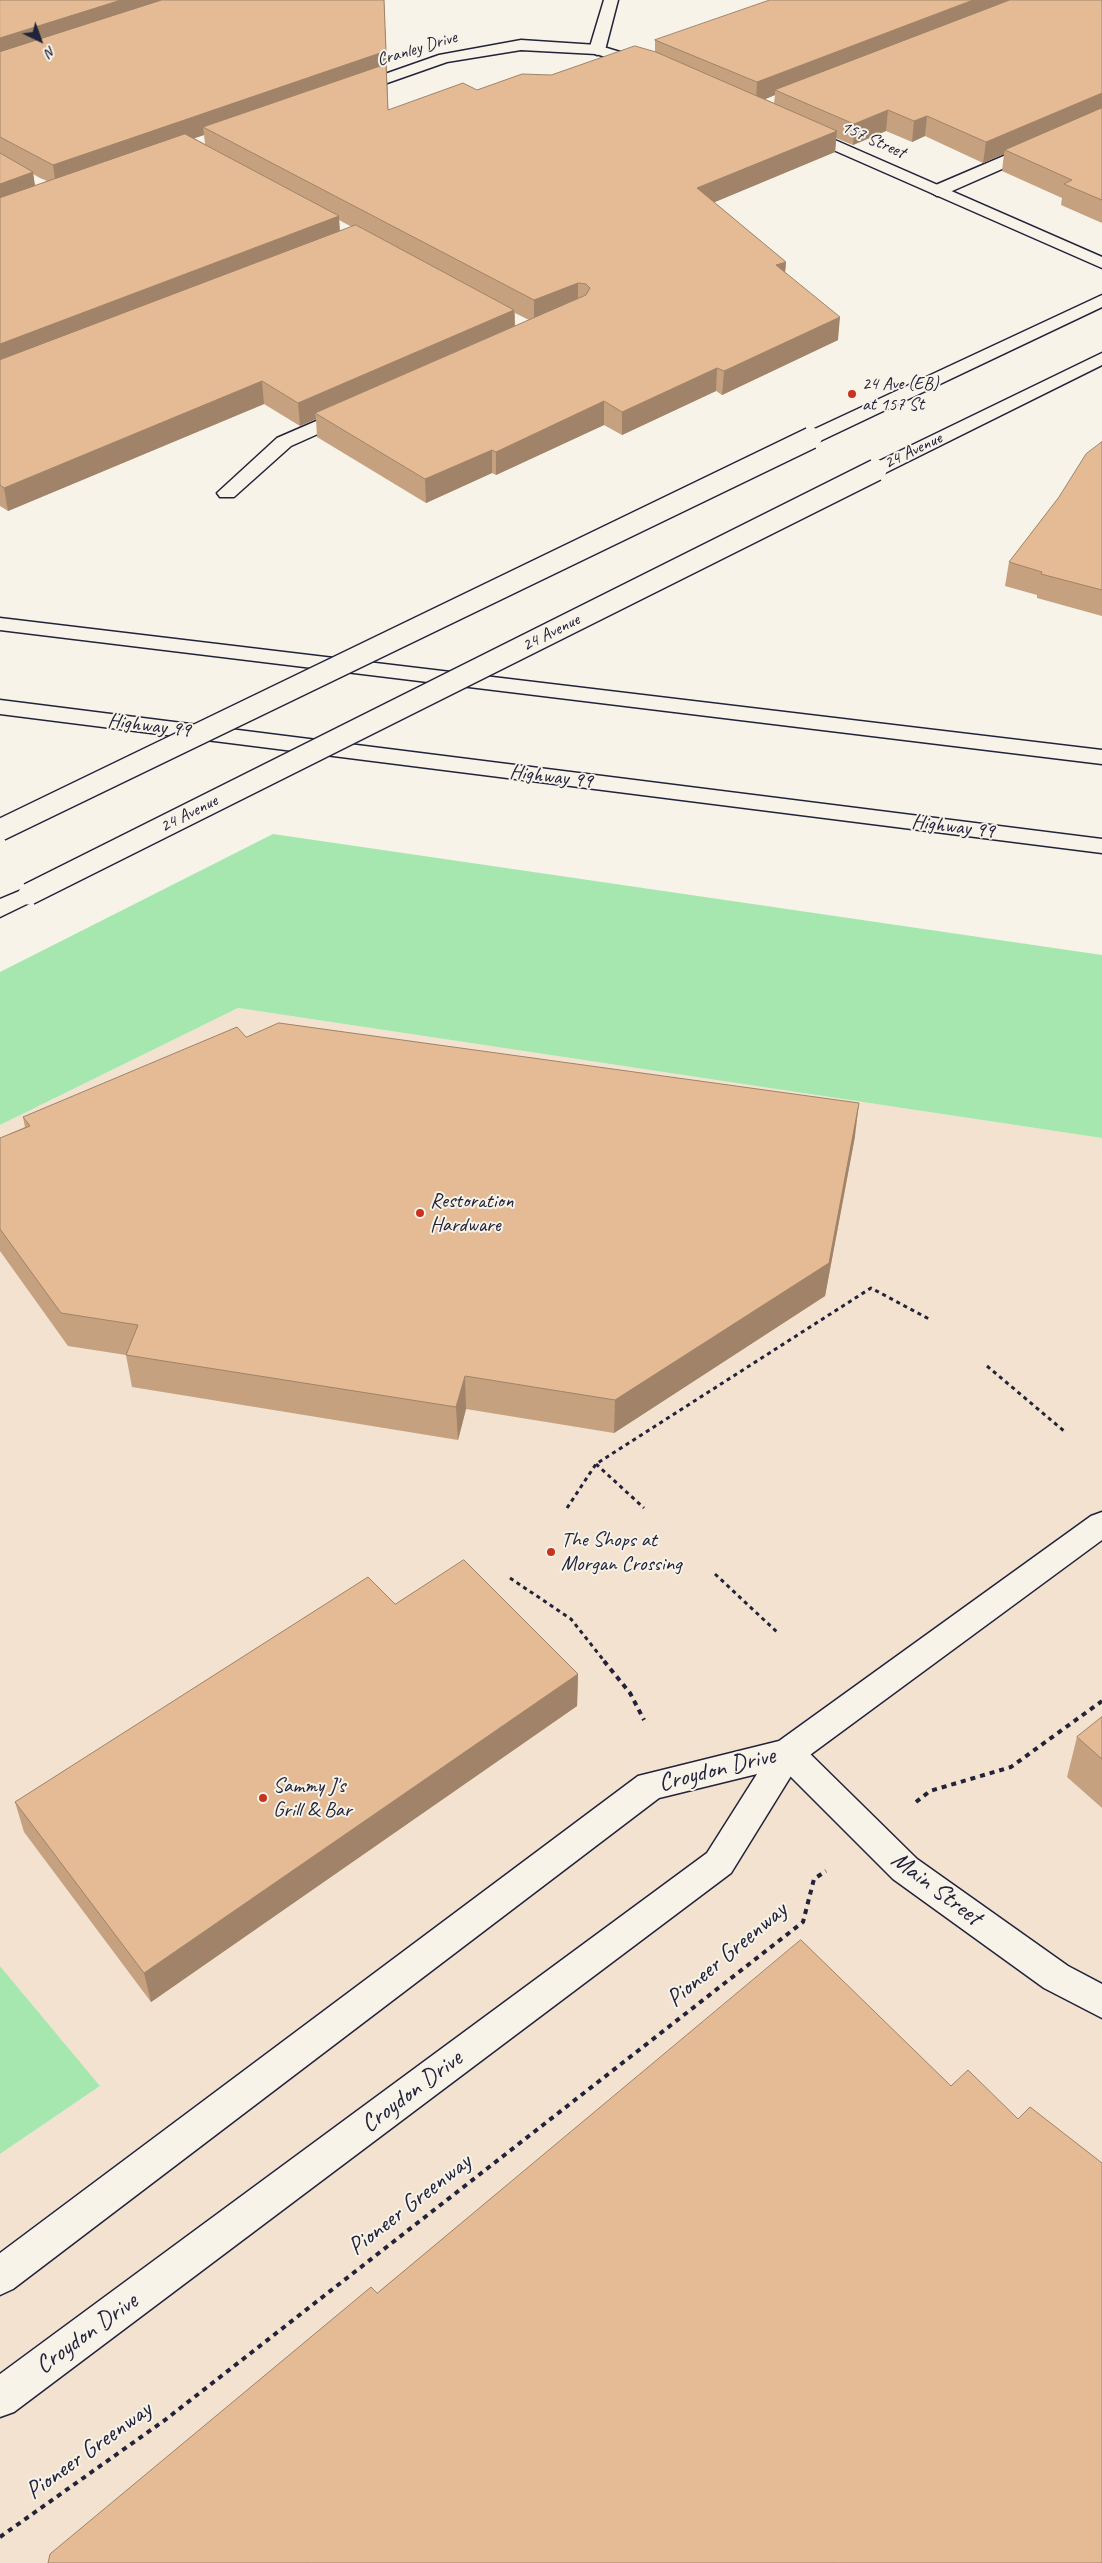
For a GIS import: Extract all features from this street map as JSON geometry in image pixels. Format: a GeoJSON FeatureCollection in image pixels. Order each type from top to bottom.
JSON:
{"type":"FeatureCollection","features":[{"type":"Feature","properties":{"kind":"main road"},"geometry":{"type":"LineString","coordinates":[[612,0],[598,50],[661,68]]}},
{"type":"Feature","properties":{"kind":"main road","name":"Cranley Drive"},"geometry":{"type":"LineString","coordinates":[[341,94],[444,58],[522,45],[598,50]]}},
{"type":"Feature","properties":{"kind":"main road"},"geometry":{"type":"LineString","coordinates":[[937,191],[1102,119]]}},
{"type":"Feature","properties":{"kind":"main road","name":"157 Street"},"geometry":{"type":"LineString","coordinates":[[790,125],[1102,263]]}},
{"type":"Feature","properties":{"kind":"main road"},"geometry":{"type":"LineString","coordinates":[[0,830],[811,438],[1102,300]]}},
{"type":"Feature","properties":{"kind":"main road","name":"24 Avenue"},"geometry":{"type":"LineString","coordinates":[[0,909],[1102,358]]}},
{"type":"Feature","properties":{"kind":"main road"},"geometry":{"type":"LineString","coordinates":[[227,493],[284,442],[363,406]]}},
{"type":"Feature","properties":{"kind":"main road"},"geometry":{"type":"LineString","coordinates":[[0,624],[1102,757]]}},
{"type":"Feature","properties":{"kind":"main road","name":"Highway 99"},"geometry":{"type":"LineString","coordinates":[[0,707],[1102,846]]}},
{"type":"Feature","properties":{"kind":"main road","name":"Croydon Drive"},"geometry":{"type":"LineString","coordinates":[[0,2398],[719,1863],[788,1753],[1102,1524]]}},
{"type":"Feature","properties":{"kind":"main road","name":"Croydon Drive"},"geometry":{"type":"LineString","coordinates":[[0,2276],[650,1786],[788,1753]]}},
{"type":"Feature","properties":{"kind":"main road","name":"Main Street"},"geometry":{"type":"LineString","coordinates":[[788,1753],[905,1869],[1056,1977],[1102,2002]]}},
{"type":"Feature","properties":{"kind":"path"},"geometry":{"type":"LineString","coordinates":[[567,1508],[596,1464],[870,1288],[929,1319]]}},
{"type":"Feature","properties":{"kind":"path"},"geometry":{"type":"LineString","coordinates":[[987,1366],[1064,1432]]}},
{"type":"Feature","properties":{"kind":"path"},"geometry":{"type":"LineString","coordinates":[[596,1464],[644,1508]]}},
{"type":"Feature","properties":{"kind":"path"},"geometry":{"type":"LineString","coordinates":[[715,1574],[778,1633]]}},
{"type":"Feature","properties":{"kind":"path"},"geometry":{"type":"LineString","coordinates":[[510,1578],[571,1619],[630,1693],[644,1720]]}},
{"type":"Feature","properties":{"kind":"path"},"geometry":{"type":"LineString","coordinates":[[930,1792],[1011,1767],[1102,1701]]}},
{"type":"Feature","properties":{"kind":"path","name":"Pioneer Greenway"},"geometry":{"type":"LineString","coordinates":[[0,2537],[164,2420],[803,1922],[814,1879]]}},
{"type":"Feature","properties":{"kind":"shaded area","name":"The Shops at Morgan Crossing"},"geometry":{"type":"Polygon","coordinates":[[[238,1008],[1102,1138],[1102,2563],[0,2563],[0,2154],[100,2086],[0,1966],[0,1125],[238,1008]]]}},
{"type":"Feature","properties":{"kind":"green space"},"geometry":{"type":"Polygon","coordinates":[[[273,834],[1102,955],[1102,1138],[238,1008],[0,1125],[0,972],[273,834]]]}},
{"type":"Feature","properties":{"kind":"green space"},"geometry":{"type":"Polygon","coordinates":[[[0,1966],[100,2086],[0,2154],[0,1966]]]}},
{"type":"Feature","properties":{"kind":"building"},"geometry":{"type":"Polygon","coordinates":[[[0,0],[121,0],[0,38],[0,0]]]}},
{"type":"Feature","properties":{"kind":"building"},"geometry":{"type":"Polygon","coordinates":[[[162,0],[384,0],[386,51],[53,165],[0,137],[0,52],[162,0]]]}},
{"type":"Feature","properties":{"kind":"building"},"geometry":{"type":"Polygon","coordinates":[[[770,0],[973,0],[757,82],[655,40],[770,0]]]}},
{"type":"Feature","properties":{"kind":"building"},"geometry":{"type":"Polygon","coordinates":[[[1010,0],[1102,0],[1102,93],[986,142],[927,116],[914,121],[888,110],[854,124],[775,90],[1010,0]]]}},
{"type":"Feature","properties":{"kind":"building"},"geometry":{"type":"Polygon","coordinates":[[[635,46],[656,52],[837,131],[697,188],[786,262],[776,265],[840,317],[724,371],[717,368],[622,412],[604,401],[496,452],[492,450],[425,479],[315,413],[586,295],[590,288],[586,284],[578,283],[534,300],[203,127],[386,64],[388,110],[463,83],[477,90],[522,74],[551,75],[635,46]]]}},
{"type":"Feature","properties":{"kind":"building"},"geometry":{"type":"Polygon","coordinates":[[[1102,108],[1102,200],[1064,184],[1072,180],[1005,150],[1102,108]]]}},
{"type":"Feature","properties":{"kind":"building"},"geometry":{"type":"Polygon","coordinates":[[[185,134],[339,216],[0,344],[0,198],[185,134]]]}},
{"type":"Feature","properties":{"kind":"building"},"geometry":{"type":"Polygon","coordinates":[[[0,153],[33,172],[0,184],[0,153]]]}},
{"type":"Feature","properties":{"kind":"building"},"geometry":{"type":"Polygon","coordinates":[[[356,225],[514,310],[298,403],[262,381],[4,488],[0,485],[0,360],[356,225]]]}},
{"type":"Feature","properties":{"kind":"building"},"geometry":{"type":"Polygon","coordinates":[[[1102,442],[1102,590],[1041,574],[1042,572],[1009,562],[1059,497],[1086,454],[1102,442]]]}},
{"type":"Feature","properties":{"kind":"building","name":"Restoration Hardware"},"geometry":{"type":"Polygon","coordinates":[[[279,1023],[859,1103],[829,1263],[615,1400],[465,1376],[456,1407],[126,1355],[138,1325],[61,1313],[0,1229],[0,1138],[30,1126],[23,1117],[237,1027],[246,1037],[279,1023]]]}},
{"type":"Feature","properties":{"kind":"building"},"geometry":{"type":"Polygon","coordinates":[[[464,1560],[578,1674],[144,1973],[15,1802],[368,1577],[395,1604],[464,1560]]]}},
{"type":"Feature","properties":{"kind":"building"},"geometry":{"type":"Polygon","coordinates":[[[1102,1717],[1102,1759],[1077,1737],[1102,1717]]]}},
{"type":"Feature","properties":{"kind":"building"},"geometry":{"type":"Polygon","coordinates":[[[801,1940],[951,2086],[968,2070],[1018,2119],[1030,2107],[1102,2163],[1102,2563],[48,2563],[50,2554],[371,2287],[377,2293],[801,1940]]]}},
{"type":"Feature","properties":{"kind":"place","name":"24 Ave (EB) at 157 St"},"geometry":{"type":"Point","coordinates":[852,394]}},
{"type":"Feature","properties":{"kind":"place","name":"Restoration Hardware"},"geometry":{"type":"Point","coordinates":[420,1213]}},
{"type":"Feature","properties":{"kind":"place","name":"The Shops at Morgan Crossing"},"geometry":{"type":"Point","coordinates":[551,1552]}},
{"type":"Feature","properties":{"kind":"place","name":"Sammy J's Grill & Bar"},"geometry":{"type":"Point","coordinates":[263,1798]}}]}
